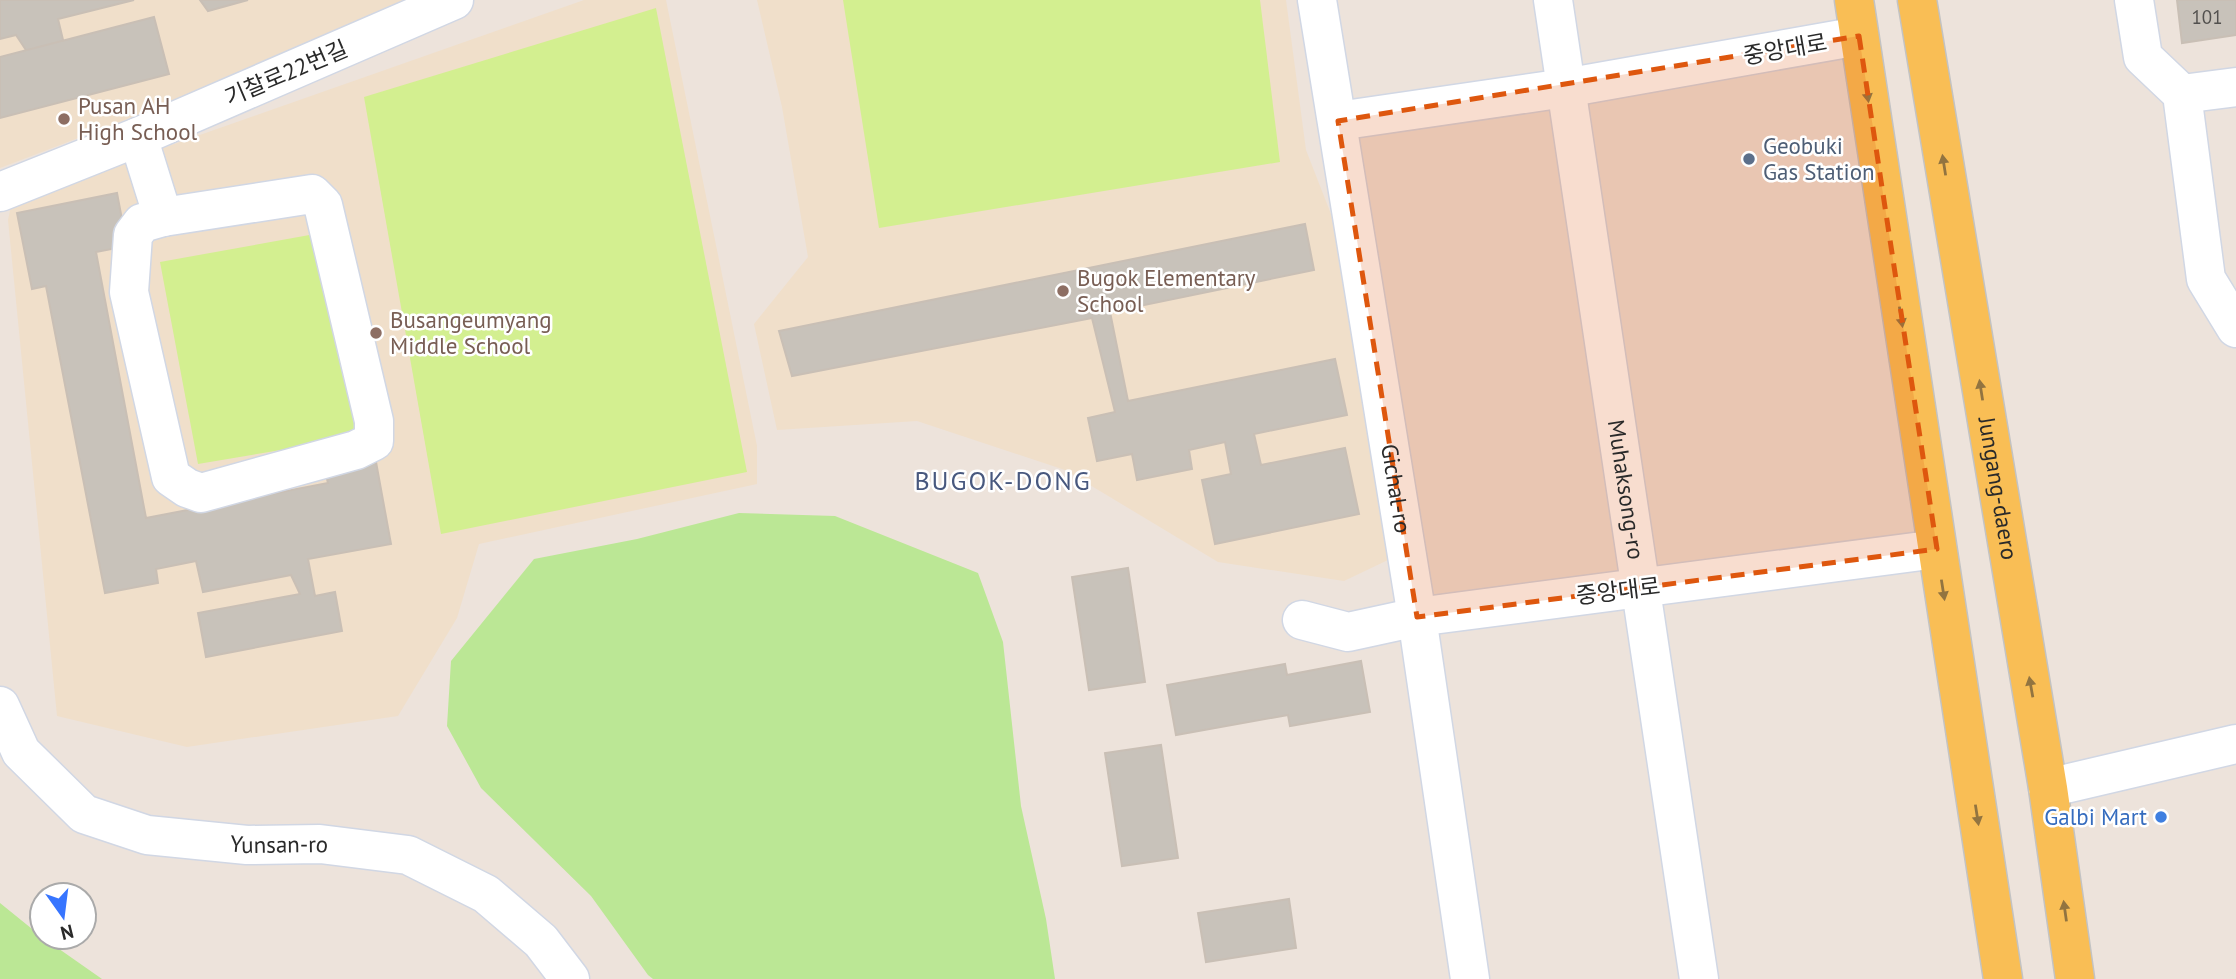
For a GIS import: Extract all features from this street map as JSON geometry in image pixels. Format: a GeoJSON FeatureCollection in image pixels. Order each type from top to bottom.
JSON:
{"type":"FeatureCollection","features":[{"type":"Feature","properties":{"kind":"main road","name":"Jungang-daero"},"geometry":{"type":"LineString","coordinates":[[1917,0],[2048,789],[2075,979]]}},
{"type":"Feature","properties":{"kind":"main road"},"geometry":{"type":"LineString","coordinates":[[1856,18],[2003,979]]}},
{"type":"Feature","properties":{"kind":"street","name":"기찰로22번길"},"geometry":{"type":"LineString","coordinates":[[0,192],[138,137],[454,0]]}},
{"type":"Feature","properties":{"kind":"street","name":"Gichal-ro"},"geometry":{"type":"LineString","coordinates":[[1317,0],[1417,617],[1470,979]]}},
{"type":"Feature","properties":{"kind":"street","name":"Muhaksong-ro"},"geometry":{"type":"LineString","coordinates":[[1553,0],[1699,979]]}},
{"type":"Feature","properties":{"kind":"street"},"geometry":{"type":"LineString","coordinates":[[2134,0],[2143,57],[2182,94],[2206,279],[2236,328]]}},
{"type":"Feature","properties":{"kind":"street","name":"중앙대로"},"geometry":{"type":"LineString","coordinates":[[1338,121],[1565,88],[1856,18]]}},
{"type":"Feature","properties":{"kind":"street"},"geometry":{"type":"LineString","coordinates":[[2182,94],[2236,87]]}},
{"type":"Feature","properties":{"kind":"street"},"geometry":{"type":"LineString","coordinates":[[138,137],[163,217]]}},
{"type":"Feature","properties":{"kind":"street"},"geometry":{"type":"LineString","coordinates":[[303,194],[312,194],[323,205],[374,421],[374,442],[356,450],[201,493],[187,488],[171,477],[129,292],[133,235],[142,223],[163,217],[303,194]]}},
{"type":"Feature","properties":{"kind":"street","name":"중앙대로"},"geometry":{"type":"LineString","coordinates":[[1302,620],[1348,632],[1417,617],[1937,548]]}},
{"type":"Feature","properties":{"kind":"street","name":"Yunsan-ro"},"geometry":{"type":"LineString","coordinates":[[0,706],[21,752],[84,814],[147,835],[247,845],[320,844],[408,855],[486,894],[541,941],[570,979]]}},
{"type":"Feature","properties":{"kind":"street"},"geometry":{"type":"LineString","coordinates":[[2048,789],[2236,744]]}},
{"type":"Feature","properties":{"kind":"highlighted area"},"geometry":{"type":"Polygon","coordinates":[[[1859,36],[1937,549],[1417,617],[1338,121],[1859,36]]]}},
{"type":"Feature","properties":{"kind":"shaded area","name":"Pusan AH High School"},"geometry":{"type":"Polygon","coordinates":[[[0,0],[405,0],[258,69],[0,168],[0,0]]]}},
{"type":"Feature","properties":{"kind":"shaded area","name":"Busangeumyang Middle School"},"geometry":{"type":"Polygon","coordinates":[[[584,0],[666,0],[757,446],[757,484],[479,544],[457,618],[398,716],[187,747],[57,716],[8,220],[12,201],[584,0]]]}},
{"type":"Feature","properties":{"kind":"shaded area","name":"Bugok Elementary School"},"geometry":{"type":"Polygon","coordinates":[[[757,0],[1286,0],[1306,150],[1336,227],[1388,560],[1344,581],[1218,562],[1065,470],[917,421],[777,430],[754,324],[808,257],[782,107],[757,0]]]}},
{"type":"Feature","properties":{"kind":"green space"},"geometry":{"type":"Polygon","coordinates":[[[843,0],[1260,0],[1280,162],[879,228],[843,0]]]}},
{"type":"Feature","properties":{"kind":"green space"},"geometry":{"type":"Polygon","coordinates":[[[656,8],[747,472],[441,534],[364,97],[656,8]]]}},
{"type":"Feature","properties":{"kind":"green space"},"geometry":{"type":"Polygon","coordinates":[[[315,234],[358,437],[198,464],[160,262],[315,234]]]}},
{"type":"Feature","properties":{"kind":"green space"},"geometry":{"type":"Polygon","coordinates":[[[739,513],[835,516],[978,573],[1003,642],[1021,806],[1046,919],[1055,979],[653,979],[591,896],[481,788],[447,726],[451,661],[534,559],[637,539],[739,513]]]}},
{"type":"Feature","properties":{"kind":"green space"},"geometry":{"type":"Polygon","coordinates":[[[0,903],[28,926],[28,951],[62,951],[102,979],[0,979],[0,903]]]}},
{"type":"Feature","properties":{"kind":"building"},"geometry":{"type":"Polygon","coordinates":[[[0,0],[134,0],[58,19],[64,44],[28,53],[16,35],[0,39],[0,0]]]}},
{"type":"Feature","properties":{"kind":"building"},"geometry":{"type":"Polygon","coordinates":[[[200,0],[248,0],[208,11],[200,0]]]}},
{"type":"Feature","properties":{"kind":"building"},"geometry":{"type":"Polygon","coordinates":[[[2177,0],[2236,0],[2236,35],[2182,43],[2177,0]]]}},
{"type":"Feature","properties":{"kind":"building"},"geometry":{"type":"Polygon","coordinates":[[[154,17],[169,74],[0,118],[0,57],[154,17]]]}},
{"type":"Feature","properties":{"kind":"building"},"geometry":{"type":"Polygon","coordinates":[[[117,193],[127,246],[96,252],[146,518],[328,483],[325,471],[376,462],[391,544],[308,559],[315,596],[335,592],[342,631],[206,657],[198,613],[300,594],[291,575],[203,592],[196,561],[156,569],[158,583],[105,593],[46,286],[32,289],[17,213],[117,193]]]}},
{"type":"Feature","properties":{"kind":"building"},"geometry":{"type":"Polygon","coordinates":[[[1305,224],[1314,270],[1110,312],[1128,401],[1335,359],[1347,415],[1254,434],[1261,465],[1345,448],[1359,514],[1215,544],[1202,480],[1231,474],[1225,442],[1189,450],[1192,469],[1137,480],[1132,454],[1097,461],[1088,418],[1115,412],[1092,318],[792,376],[779,331],[1305,224]]]}},
{"type":"Feature","properties":{"kind":"building"},"geometry":{"type":"Polygon","coordinates":[[[1128,568],[1145,682],[1089,690],[1072,577],[1128,568]]]}},
{"type":"Feature","properties":{"kind":"building"},"geometry":{"type":"Polygon","coordinates":[[[1361,661],[1370,712],[1290,726],[1288,715],[1176,735],[1167,685],[1285,664],[1287,675],[1361,661]]]}},
{"type":"Feature","properties":{"kind":"building"},"geometry":{"type":"Polygon","coordinates":[[[1161,745],[1178,858],[1122,866],[1105,753],[1161,745]]]}},
{"type":"Feature","properties":{"kind":"building"},"geometry":{"type":"Polygon","coordinates":[[[1289,899],[1296,948],[1206,962],[1198,913],[1289,899]]]}},
{"type":"Feature","properties":{"kind":"place","name":"Pusan AH High School"},"geometry":{"type":"Point","coordinates":[64,119]}},
{"type":"Feature","properties":{"kind":"place","name":"Geobuki Gas Station"},"geometry":{"type":"Point","coordinates":[1749,159]}},
{"type":"Feature","properties":{"kind":"place","name":"Bugok Elementary School"},"geometry":{"type":"Point","coordinates":[1063,291]}},
{"type":"Feature","properties":{"kind":"place","name":"Busangeumyang Middle School"},"geometry":{"type":"Point","coordinates":[376,333]}},
{"type":"Feature","properties":{"kind":"place","name":"Galbi Mart"},"geometry":{"type":"Point","coordinates":[2161,817]}},
{"type":"Feature","properties":{"kind":"district","name":"BUGOK-DONG"},"geometry":{"type":"Point","coordinates":[1003,481]}}]}
